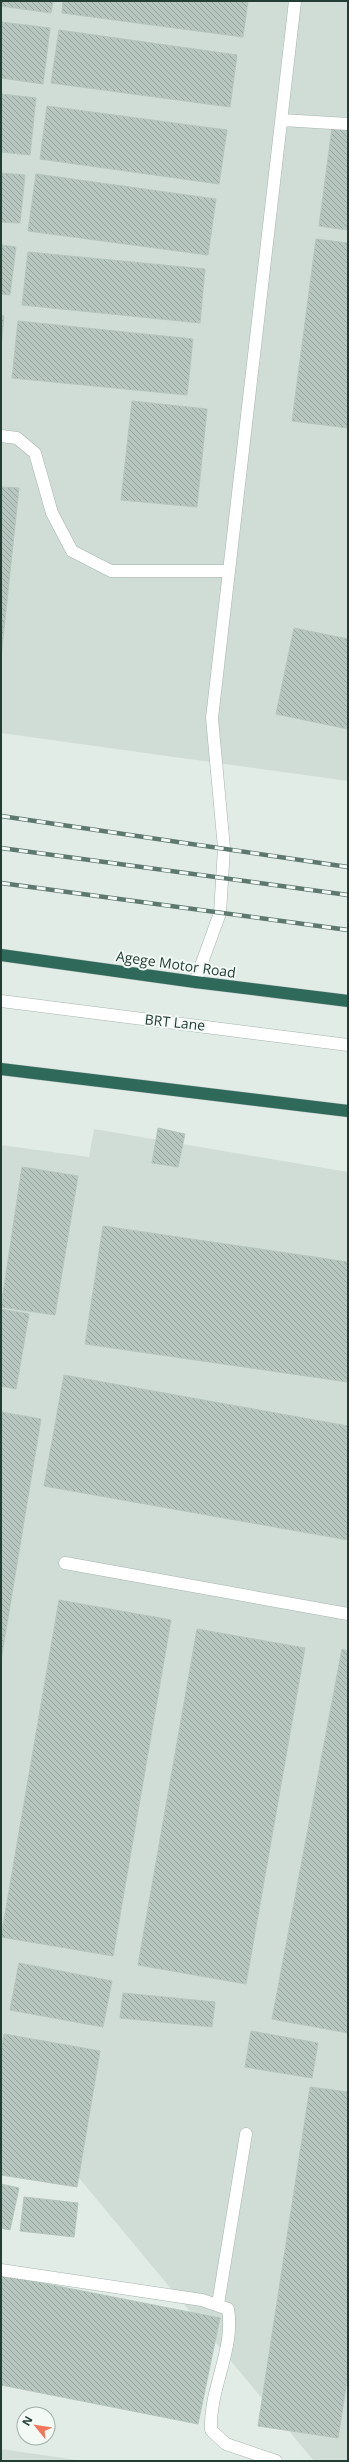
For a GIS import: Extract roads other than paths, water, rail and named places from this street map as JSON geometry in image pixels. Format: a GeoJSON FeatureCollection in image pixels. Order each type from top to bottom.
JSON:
{"type":"FeatureCollection","features":[{"type":"Feature","properties":{"kind":"highway","name":"Agege Motor Road"},"geometry":{"type":"LineString","coordinates":[[1,954],[195,982],[348,1001]]}},
{"type":"Feature","properties":{"kind":"highway"},"geometry":{"type":"LineString","coordinates":[[1,1069],[348,1111]]}},
{"type":"Feature","properties":{"kind":"lane"},"geometry":{"type":"LineString","coordinates":[[195,982],[220,912],[224,848],[212,718],[295,1]]}},
{"type":"Feature","properties":{"kind":"lane"},"geometry":{"type":"LineString","coordinates":[[282,120],[348,124]]}},
{"type":"Feature","properties":{"kind":"lane"},"geometry":{"type":"LineString","coordinates":[[1,436],[17,438],[35,453],[52,513],[72,550],[111,571],[229,571]]}},
{"type":"Feature","properties":{"kind":"lane","name":"BRT Lane"},"geometry":{"type":"LineString","coordinates":[[1,1001],[348,1044]]}},
{"type":"Feature","properties":{"kind":"lane"},"geometry":{"type":"LineString","coordinates":[[65,1563],[348,1614]]}},
{"type":"Feature","properties":{"kind":"lane"},"geometry":{"type":"LineString","coordinates":[[218,2304],[246,2134]]}},
{"type":"Feature","properties":{"kind":"lane"},"geometry":{"type":"LineString","coordinates":[[1,2270],[202,2300],[218,2304],[228,2309],[231,2324],[210,2413],[211,2430],[226,2444],[276,2461]]}},
{"type":"Feature","properties":{"kind":"railway"},"geometry":{"type":"LineString","coordinates":[[1,816],[348,867]]}},
{"type":"Feature","properties":{"kind":"railway"},"geometry":{"type":"LineString","coordinates":[[1,848],[348,895]]}},
{"type":"Feature","properties":{"kind":"railway"},"geometry":{"type":"LineString","coordinates":[[1,883],[348,930]]}}]}
